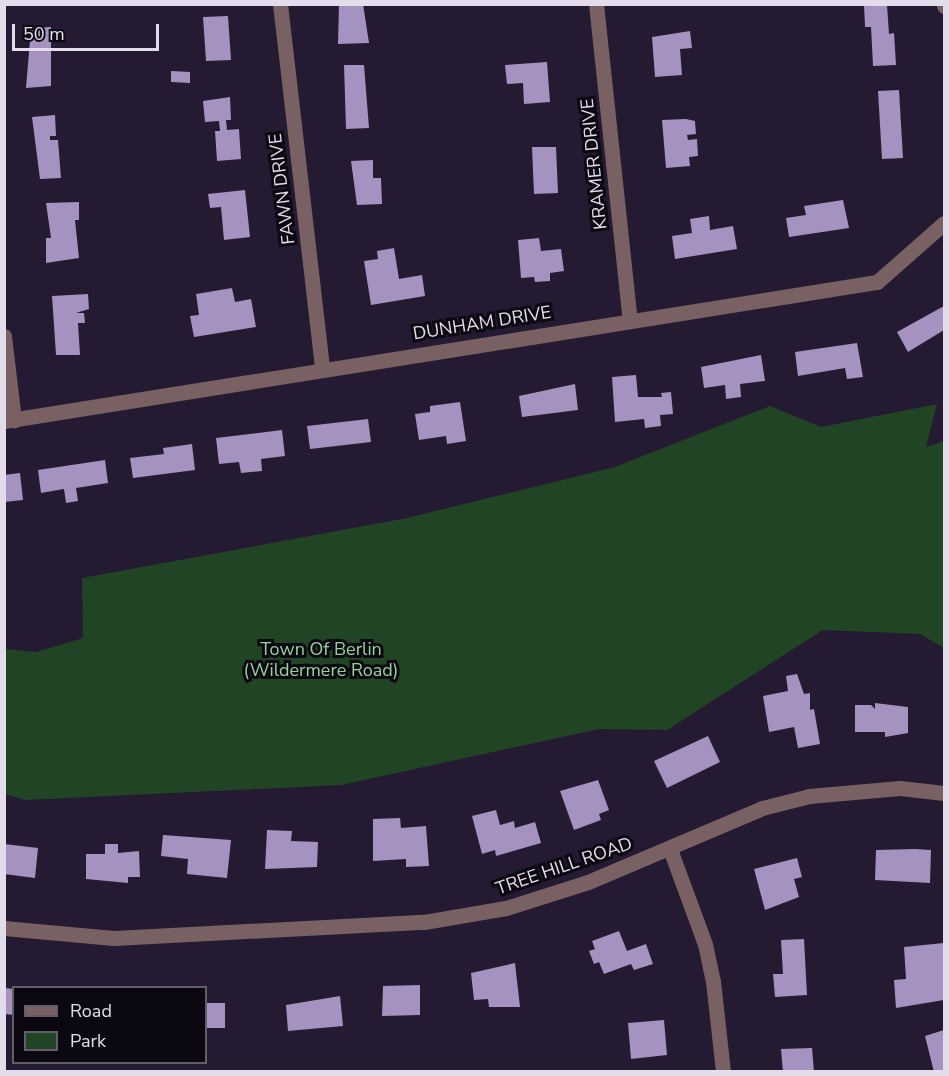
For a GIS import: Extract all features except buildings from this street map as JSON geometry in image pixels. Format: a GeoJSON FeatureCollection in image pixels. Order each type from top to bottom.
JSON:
{"type":"FeatureCollection","features":[{"type":"Feature","properties":{"kind":"street","name":"FAWN DRIVE"},"geometry":{"type":"LineString","coordinates":[[280,4],[322,368]]}},
{"type":"Feature","properties":{"kind":"street","name":"KRAMER DRIVE"},"geometry":{"type":"LineString","coordinates":[[596,4],[630,320]]}},
{"type":"Feature","properties":{"kind":"street","name":"DUNHAM DRIVE"},"geometry":{"type":"LineString","coordinates":[[9,420],[322,368],[877,282],[945,223]]}},
{"type":"Feature","properties":{"kind":"street"},"geometry":{"type":"LineString","coordinates":[[4,336],[9,420]]}},
{"type":"Feature","properties":{"kind":"street","name":"TREE HILL ROAD"},"geometry":{"type":"LineString","coordinates":[[4,928],[114,938],[424,922],[506,908],[588,882],[762,808],[809,796],[900,788],[945,792]]}},
{"type":"Feature","properties":{"kind":"street"},"geometry":{"type":"LineString","coordinates":[[670,849],[705,944],[713,981],[723,1071]]}},
{"type":"Feature","properties":{"kind":"green space","name":"Town Of Berlin (Wildermere Road)"},"geometry":{"type":"Polygon","coordinates":[[[937,404],[926,447],[944,441],[944,648],[920,634],[823,630],[667,730],[599,729],[341,785],[25,800],[5,794],[5,649],[36,652],[83,638],[82,578],[407,518],[615,467],[770,406],[821,427],[937,404]]]}}]}
